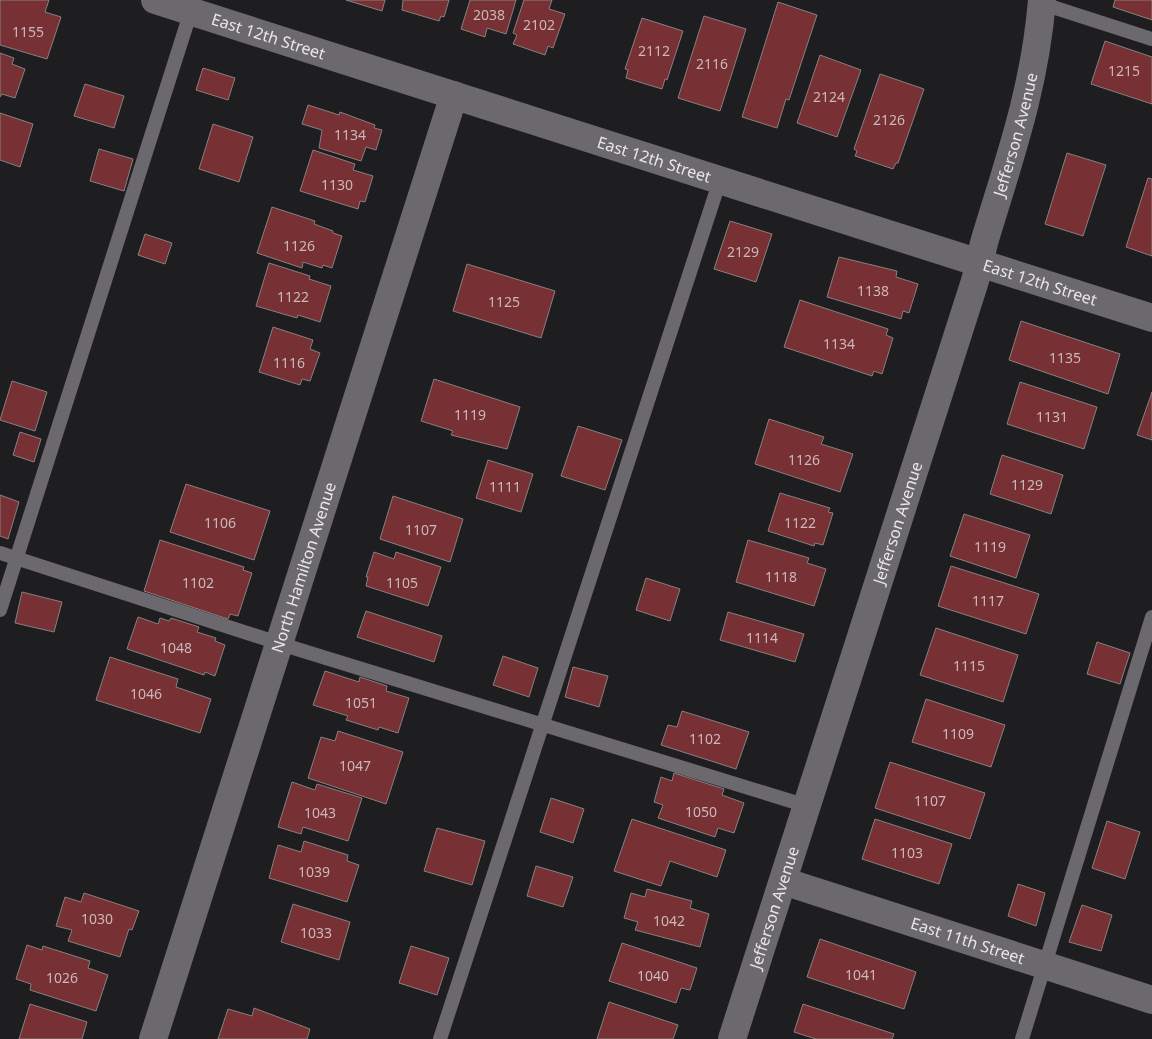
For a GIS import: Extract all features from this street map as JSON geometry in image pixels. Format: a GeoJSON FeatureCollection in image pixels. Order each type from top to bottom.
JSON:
{"type":"FeatureCollection","features":[{"type":"Feature","properties":{"kind":"street","name":"East 12th Street"},"geometry":{"type":"LineString","coordinates":[[155,0],[1152,318]]}},
{"type":"Feature","properties":{"kind":"street","name":"Jefferson Avenue"},"geometry":{"type":"LineString","coordinates":[[732,1039],[980,263],[985,238],[1026,103],[1037,50],[1039,1]]}},
{"type":"Feature","properties":{"kind":"street","name":"North Hamilton Avenue"},"geometry":{"type":"LineString","coordinates":[[153,1039],[454,95]]}},
{"type":"Feature","properties":{"kind":"street","name":"East 11th Street"},"geometry":{"type":"LineString","coordinates":[[783,881],[1152,1000]]}},
{"type":"Feature","properties":{"kind":"lane"},"geometry":{"type":"LineString","coordinates":[[1039,1],[1152,39]]}},
{"type":"Feature","properties":{"kind":"lane"},"geometry":{"type":"LineString","coordinates":[[0,610],[191,11]]}},
{"type":"Feature","properties":{"kind":"lane"},"geometry":{"type":"LineString","coordinates":[[440,1039],[544,725],[720,180]]}},
{"type":"Feature","properties":{"kind":"lane"},"geometry":{"type":"LineString","coordinates":[[0,553],[279,643],[807,806]]}},
{"type":"Feature","properties":{"kind":"lane"},"geometry":{"type":"LineString","coordinates":[[1022,1039],[1152,616]]}},
{"type":"Feature","properties":{"kind":"building"},"geometry":{"type":"Polygon","coordinates":[[[0,0],[49,0],[45,12],[61,17],[47,59],[0,45],[0,0]]]}},
{"type":"Feature","properties":{"kind":"building"},"geometry":{"type":"Polygon","coordinates":[[[346,0],[385,0],[382,11],[346,0]]]}},
{"type":"Feature","properties":{"kind":"building"},"geometry":{"type":"Polygon","coordinates":[[[403,0],[449,0],[444,17],[441,16],[439,21],[402,10],[403,0]]]}},
{"type":"Feature","properties":{"kind":"building"},"geometry":{"type":"Polygon","coordinates":[[[470,0],[516,0],[506,34],[487,28],[485,37],[461,29],[470,0]]]}},
{"type":"Feature","properties":{"kind":"building"},"geometry":{"type":"Polygon","coordinates":[[[524,0],[552,0],[549,9],[565,14],[553,48],[548,46],[545,55],[513,44],[517,35],[513,33],[524,0]]]}},
{"type":"Feature","properties":{"kind":"building"},"geometry":{"type":"Polygon","coordinates":[[[1115,0],[1152,0],[1152,20],[1113,7],[1115,0]]]}},
{"type":"Feature","properties":{"kind":"building"},"geometry":{"type":"Polygon","coordinates":[[[778,2],[817,15],[789,100],[786,99],[777,128],[742,117],[778,2]]]}},
{"type":"Feature","properties":{"kind":"building"},"geometry":{"type":"Polygon","coordinates":[[[704,16],[746,29],[720,111],[678,98],[704,16]]]}},
{"type":"Feature","properties":{"kind":"building"},"geometry":{"type":"Polygon","coordinates":[[[642,18],[683,31],[667,80],[665,79],[662,89],[626,78],[628,70],[625,69],[642,18]]]}},
{"type":"Feature","properties":{"kind":"building"},"geometry":{"type":"Polygon","coordinates":[[[1105,41],[1152,57],[1152,104],[1091,84],[1105,41]]]}},
{"type":"Feature","properties":{"kind":"building"},"geometry":{"type":"Polygon","coordinates":[[[0,53],[14,58],[12,64],[25,69],[15,98],[2,94],[0,97],[0,53]]]}},
{"type":"Feature","properties":{"kind":"building"},"geometry":{"type":"Polygon","coordinates":[[[820,55],[861,70],[837,137],[797,123],[820,55]]]}},
{"type":"Feature","properties":{"kind":"building"},"geometry":{"type":"Polygon","coordinates":[[[203,68],[235,78],[228,100],[196,90],[203,68]]]}},
{"type":"Feature","properties":{"kind":"building"},"geometry":{"type":"Polygon","coordinates":[[[880,74],[924,89],[898,163],[896,163],[893,169],[855,156],[857,151],[854,149],[880,74]]]}},
{"type":"Feature","properties":{"kind":"building"},"geometry":{"type":"Polygon","coordinates":[[[85,84],[124,96],[114,128],[74,116],[85,84]]]}},
{"type":"Feature","properties":{"kind":"building"},"geometry":{"type":"Polygon","coordinates":[[[308,105],[339,115],[340,112],[375,125],[374,128],[382,130],[376,150],[366,147],[361,161],[319,148],[322,130],[302,124],[308,105]]]}},
{"type":"Feature","properties":{"kind":"building"},"geometry":{"type":"Polygon","coordinates":[[[0,113],[33,124],[20,167],[0,160],[0,113]]]}},
{"type":"Feature","properties":{"kind":"building"},"geometry":{"type":"Polygon","coordinates":[[[213,124],[253,137],[239,182],[199,169],[213,124]]]}},
{"type":"Feature","properties":{"kind":"building"},"geometry":{"type":"Polygon","coordinates":[[[99,149],[133,159],[124,191],[90,181],[99,149]]]}},
{"type":"Feature","properties":{"kind":"building"},"geometry":{"type":"Polygon","coordinates":[[[313,150],[355,164],[353,170],[373,176],[365,202],[360,201],[358,209],[300,191],[313,150]]]}},
{"type":"Feature","properties":{"kind":"building"},"geometry":{"type":"Polygon","coordinates":[[[1067,153],[1106,165],[1083,236],[1045,224],[1067,153]]]}},
{"type":"Feature","properties":{"kind":"building"},"geometry":{"type":"Polygon","coordinates":[[[1148,178],[1152,179],[1152,256],[1126,247],[1148,178]]]}},
{"type":"Feature","properties":{"kind":"building"},"geometry":{"type":"Polygon","coordinates":[[[272,207],[315,221],[314,224],[342,236],[332,268],[323,265],[322,268],[303,262],[302,268],[257,253],[272,207]]]}},
{"type":"Feature","properties":{"kind":"building"},"geometry":{"type":"Polygon","coordinates":[[[730,221],[772,234],[756,282],[714,269],[730,221]]]}},
{"type":"Feature","properties":{"kind":"building"},"geometry":{"type":"Polygon","coordinates":[[[145,234],[172,243],[165,264],[138,255],[145,234]]]}},
{"type":"Feature","properties":{"kind":"building"},"geometry":{"type":"Polygon","coordinates":[[[839,257],[897,271],[896,277],[918,284],[909,313],[903,311],[901,319],[827,297],[839,257]]]}},
{"type":"Feature","properties":{"kind":"building"},"geometry":{"type":"Polygon","coordinates":[[[269,263],[310,276],[309,279],[331,286],[320,322],[298,315],[297,318],[256,306],[269,263]]]}},
{"type":"Feature","properties":{"kind":"building"},"geometry":{"type":"Polygon","coordinates":[[[467,264],[555,291],[541,338],[453,311],[467,264]]]}},
{"type":"Feature","properties":{"kind":"building"},"geometry":{"type":"Polygon","coordinates":[[[800,300],[888,329],[886,335],[893,338],[882,374],[874,371],[872,376],[784,347],[800,300]]]}},
{"type":"Feature","properties":{"kind":"building"},"geometry":{"type":"Polygon","coordinates":[[[1021,321],[1120,354],[1108,394],[1009,360],[1021,321]]]}},
{"type":"Feature","properties":{"kind":"building"},"geometry":{"type":"Polygon","coordinates":[[[273,327],[313,340],[310,349],[320,353],[310,381],[302,379],[300,385],[259,372],[273,327]]]}},
{"type":"Feature","properties":{"kind":"building"},"geometry":{"type":"Polygon","coordinates":[[[434,379],[520,407],[507,449],[451,435],[453,431],[421,421],[434,379]]]}},
{"type":"Feature","properties":{"kind":"building"},"geometry":{"type":"Polygon","coordinates":[[[12,381],[47,392],[35,431],[0,420],[12,381]]]}},
{"type":"Feature","properties":{"kind":"building"},"geometry":{"type":"Polygon","coordinates":[[[1020,382],[1097,407],[1084,449],[1007,424],[1020,382]]]}},
{"type":"Feature","properties":{"kind":"building"},"geometry":{"type":"Polygon","coordinates":[[[1152,392],[1152,440],[1137,435],[1152,392]]]}},
{"type":"Feature","properties":{"kind":"building"},"geometry":{"type":"Polygon","coordinates":[[[769,419],[824,437],[821,444],[853,454],[840,492],[755,464],[769,419]]]}},
{"type":"Feature","properties":{"kind":"building"},"geometry":{"type":"Polygon","coordinates":[[[578,426],[622,440],[605,490],[561,476],[578,426]]]}},
{"type":"Feature","properties":{"kind":"building"},"geometry":{"type":"Polygon","coordinates":[[[20,432],[41,439],[34,462],[13,455],[20,432]]]}},
{"type":"Feature","properties":{"kind":"building"},"geometry":{"type":"Polygon","coordinates":[[[1002,455],[1063,475],[1051,514],[990,494],[1002,455]]]}},
{"type":"Feature","properties":{"kind":"building"},"geometry":{"type":"Polygon","coordinates":[[[488,460],[533,474],[521,512],[476,498],[488,460]]]}},
{"type":"Feature","properties":{"kind":"building"},"geometry":{"type":"Polygon","coordinates":[[[186,484],[270,511],[254,560],[170,532],[186,484]]]}},
{"type":"Feature","properties":{"kind":"building"},"geometry":{"type":"Polygon","coordinates":[[[780,493],[830,508],[828,512],[833,513],[823,545],[815,543],[814,546],[768,531],[780,493]]]}},
{"type":"Feature","properties":{"kind":"building"},"geometry":{"type":"Polygon","coordinates":[[[0,495],[19,502],[8,539],[0,536],[0,495]]]}},
{"type":"Feature","properties":{"kind":"building"},"geometry":{"type":"Polygon","coordinates":[[[393,496],[463,519],[450,562],[380,539],[393,496]]]}},
{"type":"Feature","properties":{"kind":"building"},"geometry":{"type":"Polygon","coordinates":[[[964,514],[1030,535],[1016,578],[950,556],[964,514]]]}},
{"type":"Feature","properties":{"kind":"building"},"geometry":{"type":"Polygon","coordinates":[[[160,540],[244,567],[243,570],[252,573],[238,616],[230,614],[228,619],[144,591],[160,540]]]}},
{"type":"Feature","properties":{"kind":"building"},"geometry":{"type":"Polygon","coordinates":[[[748,540],[809,558],[807,563],[826,569],[814,606],[736,582],[748,540]]]}},
{"type":"Feature","properties":{"kind":"building"},"geometry":{"type":"Polygon","coordinates":[[[374,552],[394,559],[396,552],[441,567],[428,606],[366,586],[368,577],[366,577],[374,552]]]}},
{"type":"Feature","properties":{"kind":"building"},"geometry":{"type":"Polygon","coordinates":[[[951,566],[1039,594],[1026,634],[938,606],[951,566]]]}},
{"type":"Feature","properties":{"kind":"building"},"geometry":{"type":"Polygon","coordinates":[[[646,578],[680,589],[670,621],[636,610],[646,578]]]}},
{"type":"Feature","properties":{"kind":"building"},"geometry":{"type":"Polygon","coordinates":[[[22,592],[62,602],[54,632],[15,623],[22,592]]]}},
{"type":"Feature","properties":{"kind":"building"},"geometry":{"type":"Polygon","coordinates":[[[366,611],[442,636],[434,662],[357,637],[366,611]]]}},
{"type":"Feature","properties":{"kind":"building"},"geometry":{"type":"Polygon","coordinates":[[[728,612],[804,634],[795,662],[720,640],[728,612]]]}},
{"type":"Feature","properties":{"kind":"building"},"geometry":{"type":"Polygon","coordinates":[[[138,617],[158,624],[160,618],[169,621],[171,618],[199,627],[197,632],[216,638],[215,641],[225,645],[215,676],[205,672],[204,675],[127,649],[138,617]]]}},
{"type":"Feature","properties":{"kind":"building"},"geometry":{"type":"Polygon","coordinates":[[[936,628],[1018,655],[1003,702],[920,675],[936,628]]]}},
{"type":"Feature","properties":{"kind":"building"},"geometry":{"type":"Polygon","coordinates":[[[1097,642],[1130,653],[1120,684],[1087,674],[1097,642]]]}},
{"type":"Feature","properties":{"kind":"building"},"geometry":{"type":"Polygon","coordinates":[[[503,656],[538,668],[529,697],[493,685],[503,656]]]}},
{"type":"Feature","properties":{"kind":"building"},"geometry":{"type":"Polygon","coordinates":[[[110,657],[178,679],[176,687],[211,699],[200,733],[96,700],[110,657]]]}},
{"type":"Feature","properties":{"kind":"building"},"geometry":{"type":"Polygon","coordinates":[[[573,667],[608,676],[599,707],[565,697],[573,667]]]}},
{"type":"Feature","properties":{"kind":"building"},"geometry":{"type":"Polygon","coordinates":[[[325,671],[359,682],[360,677],[387,686],[386,691],[409,698],[398,733],[379,727],[378,730],[346,720],[348,716],[313,705],[325,671]]]}},
{"type":"Feature","properties":{"kind":"building"},"geometry":{"type":"Polygon","coordinates":[[[926,699],[1005,725],[991,767],[912,742],[926,699]]]}},
{"type":"Feature","properties":{"kind":"building"},"geometry":{"type":"Polygon","coordinates":[[[682,711],[749,732],[736,769],[661,745],[668,725],[677,727],[682,711]]]}},
{"type":"Feature","properties":{"kind":"building"},"geometry":{"type":"Polygon","coordinates":[[[338,731],[403,752],[386,804],[308,778],[321,737],[335,741],[338,731]]]}},
{"type":"Feature","properties":{"kind":"building"},"geometry":{"type":"Polygon","coordinates":[[[890,762],[985,793],[970,839],[875,808],[890,762]]]}},
{"type":"Feature","properties":{"kind":"building"},"geometry":{"type":"Polygon","coordinates":[[[674,773],[724,789],[722,795],[744,803],[734,833],[718,828],[715,837],[658,818],[663,805],[654,802],[661,777],[672,781],[674,773]]]}},
{"type":"Feature","properties":{"kind":"building"},"geometry":{"type":"Polygon","coordinates":[[[292,782],[315,790],[317,784],[362,798],[348,841],[303,827],[301,834],[278,827],[292,782]]]}},
{"type":"Feature","properties":{"kind":"building"},"geometry":{"type":"Polygon","coordinates":[[[551,798],[584,809],[573,843],[540,832],[551,798]]]}},
{"type":"Feature","properties":{"kind":"building"},"geometry":{"type":"Polygon","coordinates":[[[632,819],[726,850],[717,877],[670,861],[661,886],[614,871],[632,819]]]}},
{"type":"Feature","properties":{"kind":"building"},"geometry":{"type":"Polygon","coordinates":[[[875,819],[952,844],[939,884],[862,859],[875,819]]]}},
{"type":"Feature","properties":{"kind":"building"},"geometry":{"type":"Polygon","coordinates":[[[1107,821],[1140,832],[1125,879],[1092,868],[1107,821]]]}},
{"type":"Feature","properties":{"kind":"building"},"geometry":{"type":"Polygon","coordinates":[[[437,828],[485,841],[472,885],[424,871],[437,828]]]}},
{"type":"Feature","properties":{"kind":"building"},"geometry":{"type":"Polygon","coordinates":[[[304,841],[348,855],[347,861],[359,865],[347,902],[269,878],[278,845],[301,852],[304,841]]]}},
{"type":"Feature","properties":{"kind":"building"},"geometry":{"type":"Polygon","coordinates":[[[536,866],[573,877],[563,907],[527,896],[536,866]]]}},
{"type":"Feature","properties":{"kind":"building"},"geometry":{"type":"Polygon","coordinates":[[[1018,884],[1045,893],[1036,926],[1008,916],[1018,884]]]}},
{"type":"Feature","properties":{"kind":"building"},"geometry":{"type":"Polygon","coordinates":[[[647,889],[692,901],[690,908],[709,914],[700,947],[635,930],[638,922],[624,918],[631,893],[645,897],[647,889]]]}},
{"type":"Feature","properties":{"kind":"building"},"geometry":{"type":"Polygon","coordinates":[[[84,893],[139,911],[132,930],[129,929],[120,957],[68,941],[72,930],[56,926],[65,897],[81,902],[84,893]]]}},
{"type":"Feature","properties":{"kind":"building"},"geometry":{"type":"Polygon","coordinates":[[[293,904],[350,922],[339,960],[281,942],[293,904]]]}},
{"type":"Feature","properties":{"kind":"building"},"geometry":{"type":"Polygon","coordinates":[[[1082,905],[1112,915],[1101,951],[1069,942],[1082,905]]]}},
{"type":"Feature","properties":{"kind":"building"},"geometry":{"type":"Polygon","coordinates":[[[820,939],[916,972],[904,1009],[807,977],[820,939]]]}},
{"type":"Feature","properties":{"kind":"building"},"geometry":{"type":"Polygon","coordinates":[[[622,943],[697,968],[690,990],[681,988],[676,1003],[609,981],[622,943]]]}},
{"type":"Feature","properties":{"kind":"building"},"geometry":{"type":"Polygon","coordinates":[[[27,945],[42,950],[43,946],[90,961],[88,968],[108,975],[96,1011],[30,990],[31,984],[16,979],[27,945]]]}},
{"type":"Feature","properties":{"kind":"building"},"geometry":{"type":"Polygon","coordinates":[[[411,946],[449,958],[437,995],[399,983],[411,946]]]}},
{"type":"Feature","properties":{"kind":"building"},"geometry":{"type":"Polygon","coordinates":[[[609,1002],[678,1025],[673,1039],[597,1039],[609,1002]]]}},
{"type":"Feature","properties":{"kind":"building"},"geometry":{"type":"Polygon","coordinates":[[[30,1004],[87,1022],[82,1039],[19,1039],[30,1004]]]}},
{"type":"Feature","properties":{"kind":"building"},"geometry":{"type":"Polygon","coordinates":[[[803,1004],[894,1034],[892,1039],[816,1039],[794,1032],[803,1004]]]}},
{"type":"Feature","properties":{"kind":"building"},"geometry":{"type":"Polygon","coordinates":[[[254,1008],[310,1029],[307,1039],[218,1039],[228,1009],[252,1016],[254,1008]]]}}]}
